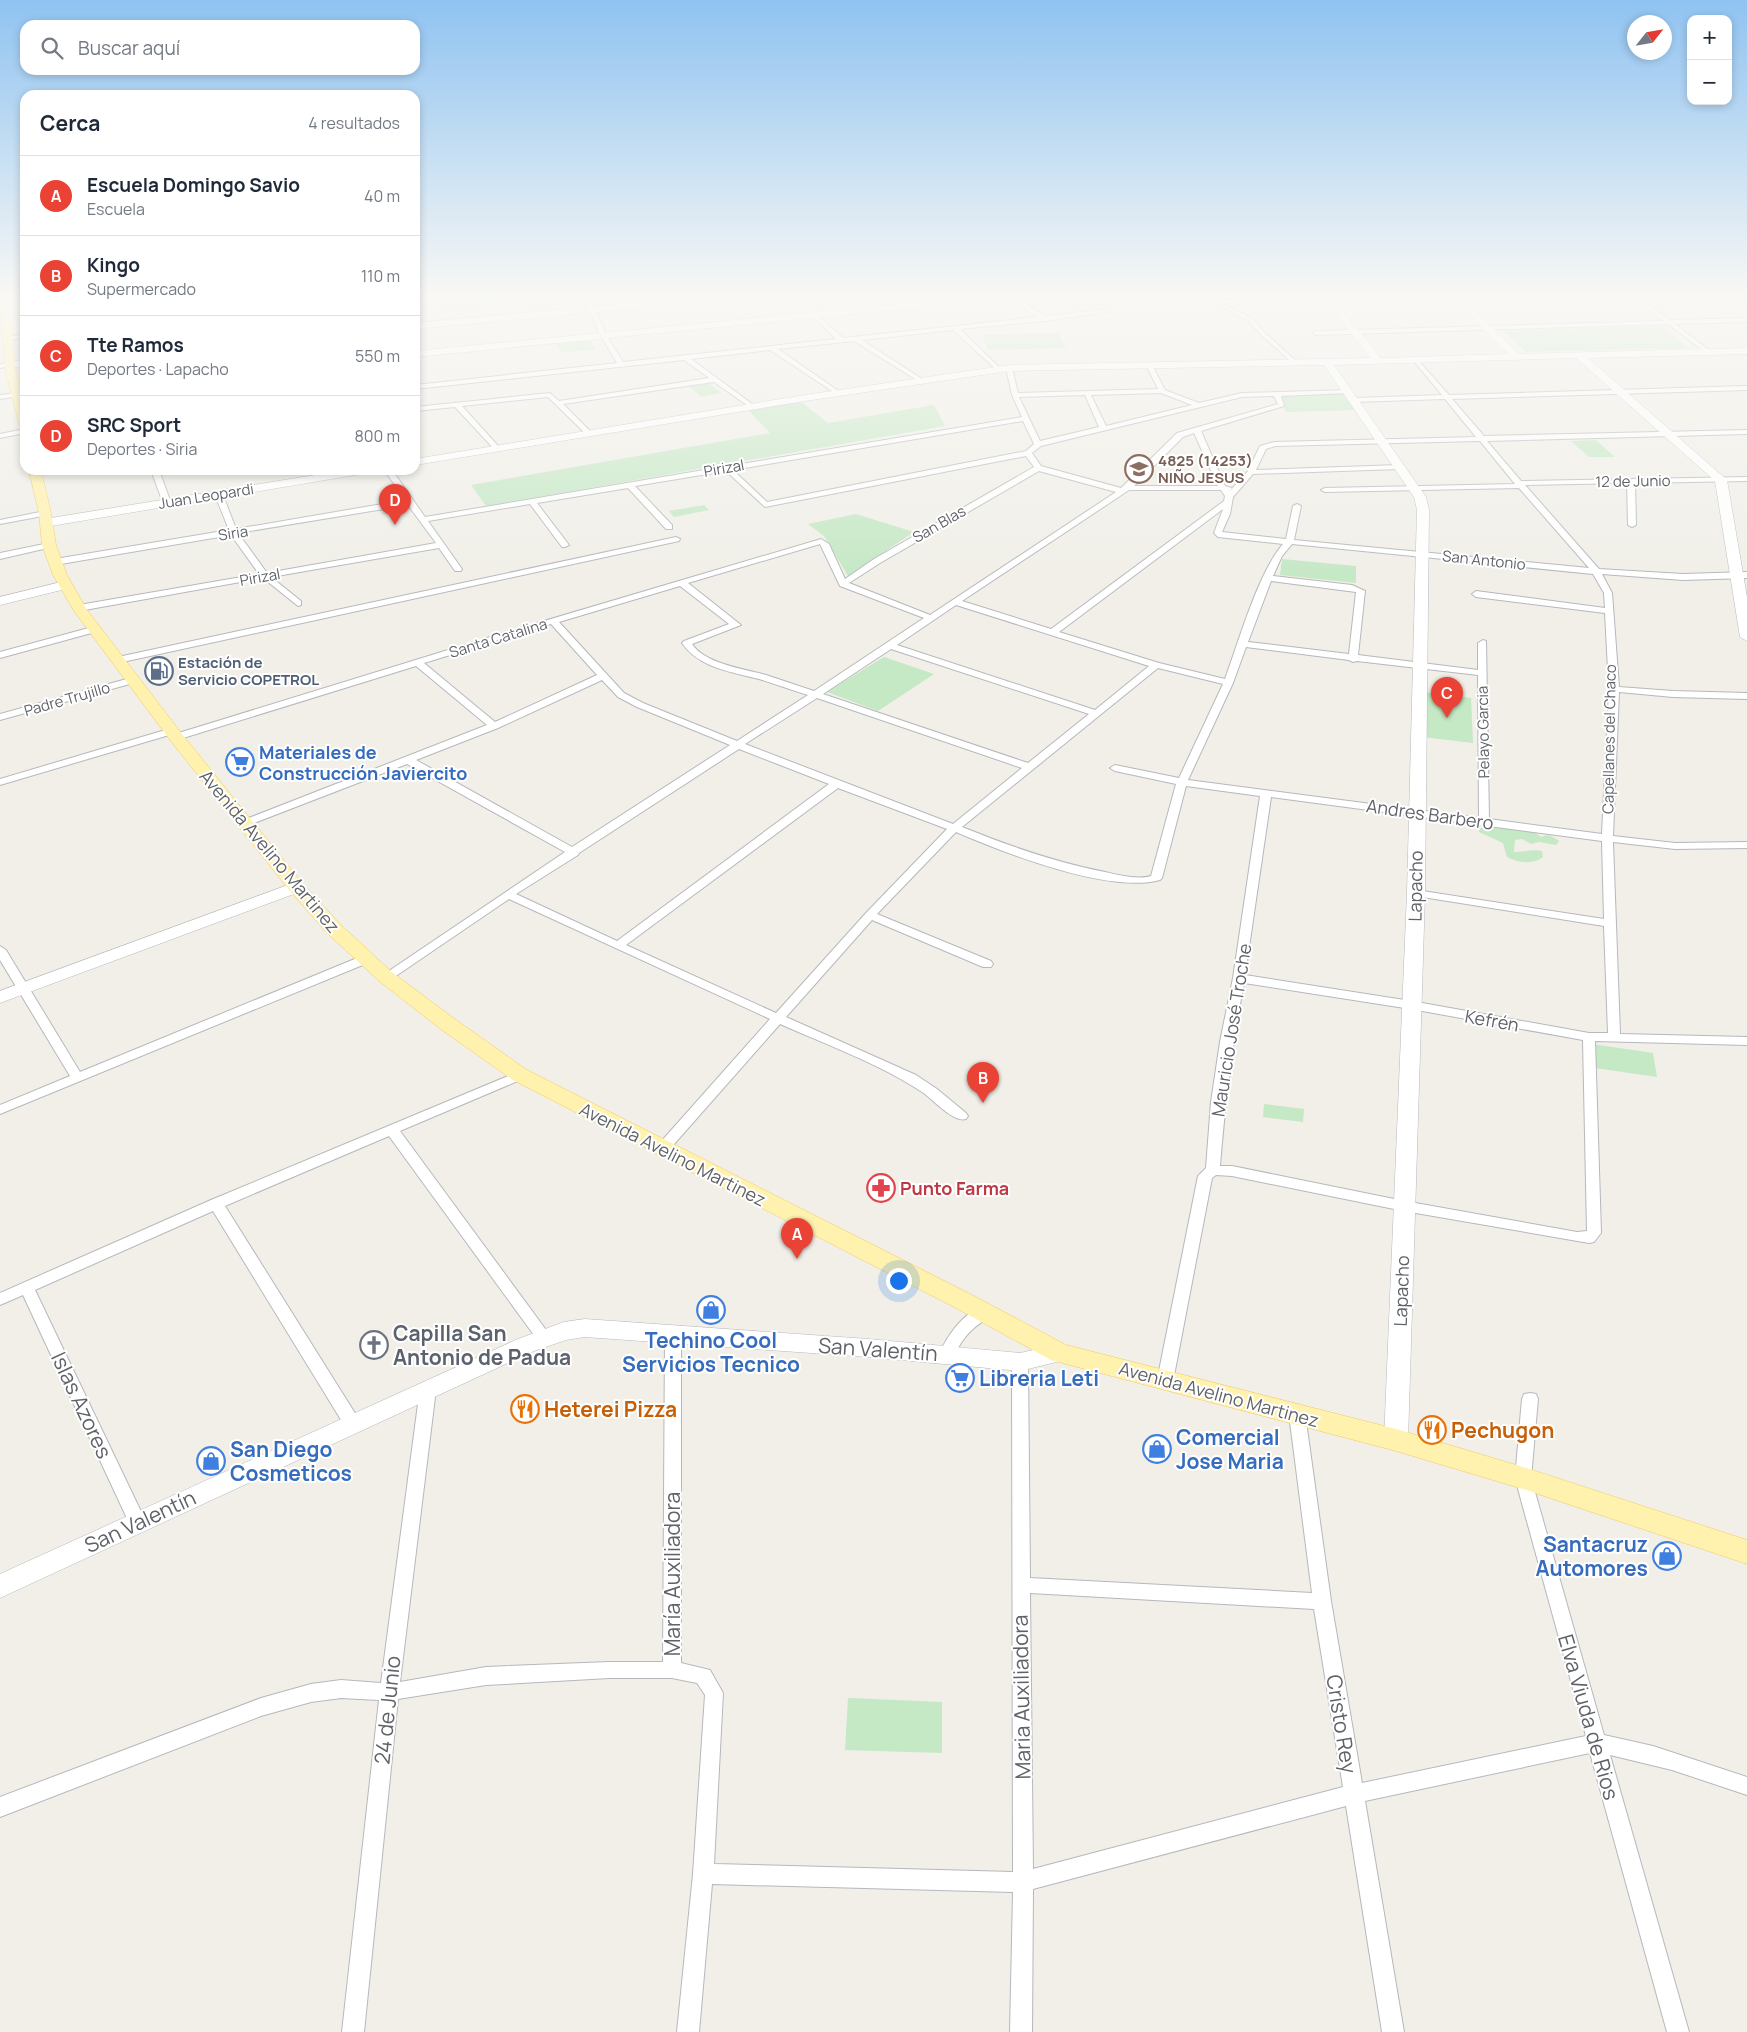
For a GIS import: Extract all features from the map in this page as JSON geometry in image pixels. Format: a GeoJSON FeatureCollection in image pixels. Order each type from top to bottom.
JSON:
{"type":"FeatureCollection","features":[{"type":"Feature","properties":{"kind":"main road"},"geometry":{"type":"LineString","coordinates":[[1618,390],[1721,480],[1742,575],[1747,637]]}},
{"type":"Feature","properties":{"kind":"main road","name":"Avenida Avelino Martinez"},"geometry":{"type":"LineString","coordinates":[[36,475],[52,553],[65,585],[79,608],[174,734],[296,887],[334,929],[386,977],[449,1025],[520,1075],[984,1312],[1060,1353],[1396,1440],[1523,1478],[1747,1552]]}},
{"type":"Feature","properties":{"kind":"street"},"geometry":{"type":"LineString","coordinates":[[558,403],[645,390]]}},
{"type":"Feature","properties":{"kind":"street"},"geometry":{"type":"LineString","coordinates":[[731,390],[753,407]]}},
{"type":"Feature","properties":{"kind":"street"},"geometry":{"type":"LineString","coordinates":[[833,390],[838,393]]}},
{"type":"Feature","properties":{"kind":"street"},"geometry":{"type":"LineString","coordinates":[[420,461],[858,390]]}},
{"type":"Feature","properties":{"kind":"street"},"geometry":{"type":"LineString","coordinates":[[1014,390],[1038,444]]}},
{"type":"Feature","properties":{"kind":"street","name":"Lapacho"},"geometry":{"type":"LineString","coordinates":[[1347,390],[1420,497],[1423,510],[1416,893],[1396,1440]]}},
{"type":"Feature","properties":{"kind":"street","name":"Capellanes del Chaco"},"geometry":{"type":"LineString","coordinates":[[1442,390],[1520,485],[1596,572],[1608,593],[1614,688],[1607,838],[1614,1037]]}},
{"type":"Feature","properties":{"kind":"street"},"geometry":{"type":"LineString","coordinates":[[726,468],[765,505],[1028,453],[1038,444],[1242,395],[1447,396],[1689,390]]}},
{"type":"Feature","properties":{"kind":"street"},"geometry":{"type":"LineString","coordinates":[[1015,394],[1162,391],[1198,405]]}},
{"type":"Feature","properties":{"kind":"street"},"geometry":{"type":"LineString","coordinates":[[1087,393],[1103,428]]}},
{"type":"Feature","properties":{"kind":"street"},"geometry":{"type":"LineString","coordinates":[[0,397],[20,394]]}},
{"type":"Feature","properties":{"kind":"street"},"geometry":{"type":"LineString","coordinates":[[386,977],[508,894],[574,853],[932,618],[1124,489],[1180,435],[1282,405],[1277,394]]}},
{"type":"Feature","properties":{"kind":"street"},"geometry":{"type":"LineString","coordinates":[[420,409],[550,395],[587,433]]}},
{"type":"Feature","properties":{"kind":"street"},"geometry":{"type":"LineString","coordinates":[[457,405],[496,449]]}},
{"type":"Feature","properties":{"kind":"street","name":"Pirizal"},"geometry":{"type":"LineString","coordinates":[[422,520],[1026,418]]}},
{"type":"Feature","properties":{"kind":"street"},"geometry":{"type":"LineString","coordinates":[[1196,429],[1229,499]]}},
{"type":"Feature","properties":{"kind":"street"},"geometry":{"type":"LineString","coordinates":[[0,436],[20,432]]}},
{"type":"Feature","properties":{"kind":"street"},"geometry":{"type":"LineString","coordinates":[[1053,632],[1229,499],[1251,472],[1263,448],[1274,444],[1747,432]]}},
{"type":"Feature","properties":{"kind":"street"},"geometry":{"type":"LineString","coordinates":[[1028,453],[1038,468],[1124,489],[1238,488]]}},
{"type":"Feature","properties":{"kind":"street"},"geometry":{"type":"LineString","coordinates":[[1251,472],[1399,466]]}},
{"type":"Feature","properties":{"kind":"street","name":"San Blas"},"geometry":{"type":"LineString","coordinates":[[843,584],[877,561],[1038,468]]}},
{"type":"Feature","properties":{"kind":"street"},"geometry":{"type":"LineString","coordinates":[[157,475],[167,503]]}},
{"type":"Feature","properties":{"kind":"street","name":"Juan Leopardi"},"geometry":{"type":"LineString","coordinates":[[45,518],[167,503],[337,475]]}},
{"type":"Feature","properties":{"kind":"street"},"geometry":{"type":"LineString","coordinates":[[391,475],[458,569]]}},
{"type":"Feature","properties":{"kind":"street","name":"12 de Junio"},"geometry":{"type":"LineString","coordinates":[[1325,490],[1414,489],[1630,481],[1747,480]]}},
{"type":"Feature","properties":{"kind":"street"},"geometry":{"type":"LineString","coordinates":[[1630,481],[1632,525]]}},
{"type":"Feature","properties":{"kind":"street"},"geometry":{"type":"LineString","coordinates":[[630,485],[669,527]]}},
{"type":"Feature","properties":{"kind":"street"},"geometry":{"type":"LineString","coordinates":[[219,495],[234,533],[264,576],[298,603]]}},
{"type":"Feature","properties":{"kind":"street","name":"San Antonio"},"geometry":{"type":"LineString","coordinates":[[1229,499],[1218,533],[1221,535],[1596,572],[1665,577],[1742,575]]}},
{"type":"Feature","properties":{"kind":"street"},"geometry":{"type":"LineString","coordinates":[[532,501],[565,545]]}},
{"type":"Feature","properties":{"kind":"street","name":"Siria"},"geometry":{"type":"LineString","coordinates":[[0,556],[52,553],[234,533],[410,502]]}},
{"type":"Feature","properties":{"kind":"street"},"geometry":{"type":"LineString","coordinates":[[554,621],[621,695],[640,705],[836,784],[1018,854],[1142,882],[1151,881],[1156,878],[1182,782],[1228,683],[1268,578],[1278,556],[1290,541],[1298,506]]}},
{"type":"Feature","properties":{"kind":"street"},"geometry":{"type":"LineString","coordinates":[[0,522],[45,518]]}},
{"type":"Feature","properties":{"kind":"street"},"geometry":{"type":"LineString","coordinates":[[118,660],[676,539]]}},
{"type":"Feature","properties":{"kind":"street","name":"Santa Catalina"},"geometry":{"type":"LineString","coordinates":[[0,782],[418,663],[821,541],[825,544],[843,584]]}},
{"type":"Feature","properties":{"kind":"street","name":"Pirizal"},"geometry":{"type":"LineString","coordinates":[[79,608],[440,545]]}},
{"type":"Feature","properties":{"kind":"street"},"geometry":{"type":"LineString","coordinates":[[1268,578],[1352,588],[1361,591],[1353,659]]}},
{"type":"Feature","properties":{"kind":"street"},"geometry":{"type":"LineString","coordinates":[[681,582],[736,625],[687,643],[692,652],[706,660],[816,694],[1029,766]]}},
{"type":"Feature","properties":{"kind":"street"},"geometry":{"type":"LineString","coordinates":[[843,584],[932,618]]}},
{"type":"Feature","properties":{"kind":"street"},"geometry":{"type":"LineString","coordinates":[[0,601],[65,585]]}},
{"type":"Feature","properties":{"kind":"street"},"geometry":{"type":"LineString","coordinates":[[1476,594],[1608,612]]}},
{"type":"Feature","properties":{"kind":"street"},"geometry":{"type":"LineString","coordinates":[[955,602],[1156,665],[1228,683]]}},
{"type":"Feature","properties":{"kind":"street"},"geometry":{"type":"LineString","coordinates":[[0,655],[96,629]]}},
{"type":"Feature","properties":{"kind":"street","name":"Pelayo Garcia"},"geometry":{"type":"LineString","coordinates":[[1483,643],[1484,821]]}},
{"type":"Feature","properties":{"kind":"street"},"geometry":{"type":"LineString","coordinates":[[1243,644],[1353,659],[1482,673]]}},
{"type":"Feature","properties":{"kind":"street"},"geometry":{"type":"LineString","coordinates":[[889,645],[1095,713]]}},
{"type":"Feature","properties":{"kind":"street"},"geometry":{"type":"LineString","coordinates":[[418,663],[494,726]]}},
{"type":"Feature","properties":{"kind":"street"},"geometry":{"type":"LineString","coordinates":[[663,1148],[870,915],[954,828],[1156,665]]}},
{"type":"Feature","properties":{"kind":"street"},"geometry":{"type":"LineString","coordinates":[[245,823],[494,726],[603,676]]}},
{"type":"Feature","properties":{"kind":"street","name":"Padre Trujillo"},"geometry":{"type":"LineString","coordinates":[[0,717],[134,680]]}},
{"type":"Feature","properties":{"kind":"street"},"geometry":{"type":"LineString","coordinates":[[1614,688],[1673,694],[1747,696]]}},
{"type":"Feature","properties":{"kind":"street"},"geometry":{"type":"LineString","coordinates":[[408,760],[574,853]]}},
{"type":"Feature","properties":{"kind":"street","name":"Andres Barbero"},"geometry":{"type":"LineString","coordinates":[[1115,768],[1182,782],[1607,838],[1675,846],[1747,845]]}},
{"type":"Feature","properties":{"kind":"street"},"geometry":{"type":"LineString","coordinates":[[618,946],[836,784]]}},
{"type":"Feature","properties":{"kind":"street","name":"Mauricio José Troche"},"geometry":{"type":"LineString","coordinates":[[1165,1381],[1205,1176],[1214,1170],[1218,1102],[1226,1042],[1239,978],[1266,793]]}},
{"type":"Feature","properties":{"kind":"street"},"geometry":{"type":"LineString","coordinates":[[0,997],[296,887]]}},
{"type":"Feature","properties":{"kind":"street"},"geometry":{"type":"LineString","coordinates":[[1416,893],[1610,923]]}},
{"type":"Feature","properties":{"kind":"street"},"geometry":{"type":"LineString","coordinates":[[508,894],[618,946],[911,1078],[932,1092],[961,1116]]}},
{"type":"Feature","properties":{"kind":"street"},"geometry":{"type":"LineString","coordinates":[[870,915],[987,964]]}},
{"type":"Feature","properties":{"kind":"street"},"geometry":{"type":"LineString","coordinates":[[0,950],[22,989],[78,1077]]}},
{"type":"Feature","properties":{"kind":"street"},"geometry":{"type":"LineString","coordinates":[[0,1110],[366,959]]}},
{"type":"Feature","properties":{"kind":"street","name":"Kefrén"},"geometry":{"type":"LineString","coordinates":[[1239,978],[1412,1005],[1589,1037],[1747,1041]]}},
{"type":"Feature","properties":{"kind":"street"},"geometry":{"type":"LineString","coordinates":[[1214,1170],[1232,1171],[1576,1238],[1589,1238],[1594,1233],[1589,1037]]}},
{"type":"Feature","properties":{"kind":"street"},"geometry":{"type":"LineString","coordinates":[[0,1299],[216,1204],[520,1075]]}},
{"type":"Feature","properties":{"kind":"street"},"geometry":{"type":"LineString","coordinates":[[392,1130],[544,1338]]}},
{"type":"Feature","properties":{"kind":"street"},"geometry":{"type":"LineString","coordinates":[[216,1204],[352,1423]]}},
{"type":"Feature","properties":{"kind":"street","name":"Islas Azores"},"geometry":{"type":"LineString","coordinates":[[27,1288],[137,1522]]}},
{"type":"Feature","properties":{"kind":"street"},"geometry":{"type":"LineString","coordinates":[[954,1355],[950,1348],[958,1333],[969,1322],[984,1312]]}},
{"type":"Feature","properties":{"kind":"street","name":"San Valentín"},"geometry":{"type":"LineString","coordinates":[[0,1586],[428,1388],[564,1331],[584,1328],[673,1334],[954,1355],[1020,1362],[1060,1353]]}},
{"type":"Feature","properties":{"kind":"street","name":"María Auxiliadora"},"geometry":{"type":"LineString","coordinates":[[673,1334],[672,1670],[703,1676],[714,1692],[702,1874],[688,2032]]}},
{"type":"Feature","properties":{"kind":"street","name":"Maria Auxiliadora"},"geometry":{"type":"LineString","coordinates":[[1020,1362],[1023,1882],[1021,2032]]}},
{"type":"Feature","properties":{"kind":"street","name":"24 de Junio"},"geometry":{"type":"LineString","coordinates":[[353,2032],[389,1692],[428,1388]]}},
{"type":"Feature","properties":{"kind":"street","name":"Elva Viuda de Rios"},"geometry":{"type":"LineString","coordinates":[[1530,1399],[1523,1478],[1678,2032]]}},
{"type":"Feature","properties":{"kind":"street","name":"Cristo Rey"},"geometry":{"type":"LineString","coordinates":[[1297,1414],[1322,1601],[1393,2032]]}},
{"type":"Feature","properties":{"kind":"street"},"geometry":{"type":"LineString","coordinates":[[1020,1585],[1322,1601]]}},
{"type":"Feature","properties":{"kind":"street"},"geometry":{"type":"LineString","coordinates":[[0,1806],[162,1746],[216,1723],[311,1693],[341,1689],[389,1692],[486,1676],[609,1670],[672,1670]]}},
{"type":"Feature","properties":{"kind":"street"},"geometry":{"type":"LineString","coordinates":[[702,1874],[1023,1882],[1354,1794],[1596,1743],[1624,1747],[1655,1755],[1747,1786]]}},
{"type":"Feature","properties":{"kind":"green space"},"geometry":{"type":"Polygon","coordinates":[[[693,390],[717,390],[721,393],[701,397],[693,390]]]}},
{"type":"Feature","properties":{"kind":"green space"},"geometry":{"type":"Polygon","coordinates":[[[1348,391],[1361,410],[1286,412],[1277,394],[1348,391]]]}},
{"type":"Feature","properties":{"kind":"green space"},"geometry":{"type":"Polygon","coordinates":[[[800,401],[828,423],[934,405],[945,426],[486,506],[471,485],[770,433],[747,409],[800,401]]]}},
{"type":"Feature","properties":{"kind":"green space"},"geometry":{"type":"Polygon","coordinates":[[[1596,440],[1615,457],[1589,457],[1571,441],[1596,440]]]}},
{"type":"Feature","properties":{"kind":"green space"},"geometry":{"type":"Polygon","coordinates":[[[704,505],[709,510],[674,517],[669,511],[704,505]]]}},
{"type":"Feature","properties":{"kind":"green space"},"geometry":{"type":"Polygon","coordinates":[[[856,514],[914,532],[848,576],[824,536],[808,524],[856,514]]]}},
{"type":"Feature","properties":{"kind":"green space"},"geometry":{"type":"Polygon","coordinates":[[[1282,559],[1356,566],[1356,583],[1280,575],[1282,559]]]}},
{"type":"Feature","properties":{"kind":"green space"},"geometry":{"type":"Polygon","coordinates":[[[884,657],[934,674],[878,711],[827,692],[884,657]]]}},
{"type":"Feature","properties":{"kind":"green space"},"geometry":{"type":"Polygon","coordinates":[[[1423,692],[1471,698],[1473,743],[1423,737],[1423,692]]]}},
{"type":"Feature","properties":{"kind":"green space"},"geometry":{"type":"Polygon","coordinates":[[[1493,825],[1499,829],[1503,826],[1532,830],[1541,837],[1550,836],[1559,841],[1556,845],[1539,842],[1531,844],[1522,839],[1515,840],[1514,852],[1542,851],[1543,857],[1530,862],[1516,861],[1507,857],[1503,843],[1479,832],[1479,828],[1493,825]]]}},
{"type":"Feature","properties":{"kind":"green space"},"geometry":{"type":"Polygon","coordinates":[[[1592,1044],[1653,1053],[1657,1077],[1595,1068],[1592,1044]]]}},
{"type":"Feature","properties":{"kind":"green space"},"geometry":{"type":"Polygon","coordinates":[[[1264,1104],[1304,1109],[1303,1122],[1263,1117],[1264,1104]]]}},
{"type":"Feature","properties":{"kind":"green space"},"geometry":{"type":"Polygon","coordinates":[[[848,1698],[942,1702],[942,1753],[845,1750],[848,1698]]]}},
{"type":"Feature","properties":{"kind":"place","name":"4825 (14253) NIÑO JESUS"},"geometry":{"type":"Point","coordinates":[1139,469]}},
{"type":"Feature","properties":{"kind":"place","name":"SRC Sport"},"geometry":{"type":"Point","coordinates":[395,525]}},
{"type":"Feature","properties":{"kind":"place","name":"Estación de Servicio COPETROL"},"geometry":{"type":"Point","coordinates":[159,671]}},
{"type":"Feature","properties":{"kind":"place","name":"Tte Ramos"},"geometry":{"type":"Point","coordinates":[1447,718]}},
{"type":"Feature","properties":{"kind":"place","name":"Materiales de Construcción Javiercito"},"geometry":{"type":"Point","coordinates":[240,762]}},
{"type":"Feature","properties":{"kind":"place","name":"Kingo"},"geometry":{"type":"Point","coordinates":[983,1103]}},
{"type":"Feature","properties":{"kind":"place","name":"Punto Farma"},"geometry":{"type":"Point","coordinates":[881,1188]}},
{"type":"Feature","properties":{"kind":"place","name":"Escuela Domingo Savio"},"geometry":{"type":"Point","coordinates":[797,1259]}},
{"type":"Feature","properties":{"kind":"place","name":"Techino Cool Servicios Tecnico"},"geometry":{"type":"Point","coordinates":[711,1310]}},
{"type":"Feature","properties":{"kind":"place","name":"Capilla San Antonio de Padua"},"geometry":{"type":"Point","coordinates":[374,1345]}},
{"type":"Feature","properties":{"kind":"place","name":"Libreria Leti"},"geometry":{"type":"Point","coordinates":[960,1378]}},
{"type":"Feature","properties":{"kind":"place","name":"Heterei Pizza"},"geometry":{"type":"Point","coordinates":[525,1409]}},
{"type":"Feature","properties":{"kind":"place","name":"Pechugon"},"geometry":{"type":"Point","coordinates":[1432,1430]}},
{"type":"Feature","properties":{"kind":"place","name":"Comercial Jose Maria"},"geometry":{"type":"Point","coordinates":[1157,1449]}},
{"type":"Feature","properties":{"kind":"place","name":"San Diego Cosmeticos"},"geometry":{"type":"Point","coordinates":[211,1461]}},
{"type":"Feature","properties":{"kind":"place","name":"Santacruz Automores"},"geometry":{"type":"Point","coordinates":[1667,1556]}}]}
